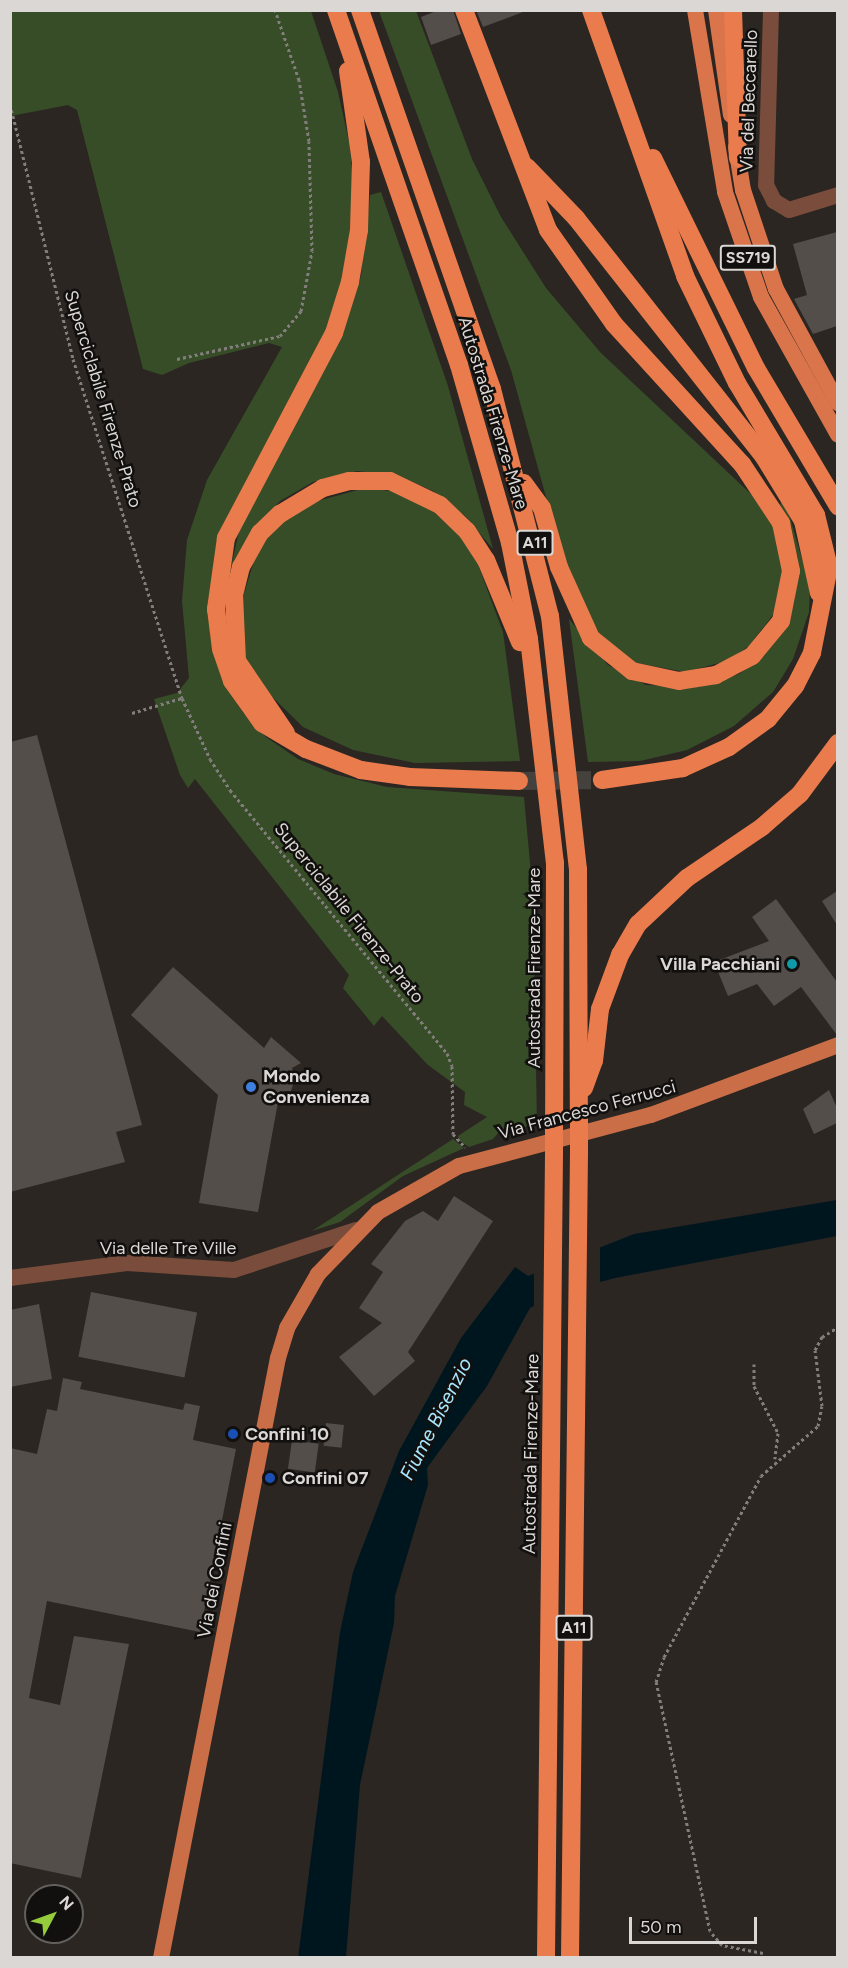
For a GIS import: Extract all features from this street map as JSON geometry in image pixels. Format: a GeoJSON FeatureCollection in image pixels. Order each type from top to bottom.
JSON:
{"type":"FeatureCollection","features":[{"type":"Feature","properties":{"kind":"highway","name":"Autostrada Firenze-Mare"},"geometry":{"type":"LineString","coordinates":[[360,10],[469,318],[516,472],[550,616],[574,809],[580,907],[570,1958]]}},
{"type":"Feature","properties":{"kind":"highway"},"geometry":{"type":"LineString","coordinates":[[464,10],[548,230],[614,324],[742,464],[781,524],[791,571],[780,621],[752,656],[716,675],[679,681],[632,671],[591,638],[559,567],[542,508],[516,472]]}},
{"type":"Feature","properties":{"kind":"highway"},"geometry":{"type":"LineString","coordinates":[[591,10],[685,276],[737,383],[816,515],[829,567],[822,617],[812,653],[795,686],[744,737],[683,768],[602,780]]}},
{"type":"Feature","properties":{"kind":"highway","name":"SS719"},"geometry":{"type":"LineString","coordinates":[[695,10],[725,192],[757,286],[837,435]]}},
{"type":"Feature","properties":{"kind":"highway","name":"SS719"},"geometry":{"type":"LineString","coordinates":[[716,10],[743,190],[776,289],[837,403]]}},
{"type":"Feature","properties":{"kind":"highway"},"geometry":{"type":"LineString","coordinates":[[733,10],[738,158]]}},
{"type":"Feature","properties":{"kind":"highway","name":"Autostrada Firenze-Mare"},"geometry":{"type":"LineString","coordinates":[[339,19],[485,453],[510,543],[539,697],[555,863],[546,1958]]}},
{"type":"Feature","properties":{"kind":"highway"},"geometry":{"type":"LineString","coordinates":[[339,19],[361,162],[359,230],[350,282],[334,333],[226,538],[216,596],[217,630],[232,681],[262,723],[291,739],[361,770],[410,777],[519,781]]}},
{"type":"Feature","properties":{"kind":"highway"},"geometry":{"type":"LineString","coordinates":[[620,94],[756,369],[837,506]]}},
{"type":"Feature","properties":{"kind":"highway"},"geometry":{"type":"LineString","coordinates":[[519,159],[576,218],[764,457],[803,521],[822,617]]}},
{"type":"Feature","properties":{"kind":"highway"},"geometry":{"type":"LineString","coordinates":[[291,739],[237,661],[232,617],[237,583],[249,549],[280,514],[323,488],[349,481],[390,481],[424,494],[467,531],[504,597],[539,697]]}},
{"type":"Feature","properties":{"kind":"highway"},"geometry":{"type":"LineString","coordinates":[[579,1110],[594,1061],[600,1009],[620,955],[638,924],[687,878],[762,827],[800,794],[837,743]]}},
{"type":"Feature","properties":{"kind":"main road","name":"Via Francesco Ferrucci"},"geometry":{"type":"LineString","coordinates":[[356,1230],[418,1186],[459,1166],[660,1112],[837,1045]]}},
{"type":"Feature","properties":{"kind":"main road","name":"Via dei Confini"},"geometry":{"type":"LineString","coordinates":[[161,1958],[278,1358],[301,1300],[356,1230]]}},
{"type":"Feature","properties":{"kind":"street","name":"Via del Beccarello"},"geometry":{"type":"LineString","coordinates":[[771,10],[772,77],[763,167],[774,201],[781,207],[796,209],[837,195]]}},
{"type":"Feature","properties":{"kind":"street","name":"Via delle Tre Ville"},"geometry":{"type":"LineString","coordinates":[[10,1278],[127,1263],[234,1270],[356,1230]]}},
{"type":"Feature","properties":{"kind":"path"},"geometry":{"type":"LineString","coordinates":[[177,359],[280,336],[301,311],[312,250],[309,141],[299,80],[275,10]]}},
{"type":"Feature","properties":{"kind":"path","name":"Superciclabile Firenze-Prato"},"geometry":{"type":"LineString","coordinates":[[10,104],[73,359],[182,698],[210,759],[230,790],[447,1053],[452,1066],[453,1134],[469,1148]]}},
{"type":"Feature","properties":{"kind":"path"},"geometry":{"type":"LineString","coordinates":[[132,713],[182,698]]}},
{"type":"Feature","properties":{"kind":"path"},"geometry":{"type":"LineString","coordinates":[[763,1953],[722,1945],[710,1931],[656,1682],[664,1657],[748,1497],[774,1460],[807,1439],[818,1426],[822,1406],[815,1350],[822,1337],[837,1326]]}},
{"type":"Feature","properties":{"kind":"path"},"geometry":{"type":"LineString","coordinates":[[754,1364],[754,1386],[778,1433],[774,1460]]}},
{"type":"Feature","properties":{"kind":"green space"},"geometry":{"type":"Polygon","coordinates":[[[11,11],[311,11],[338,92],[350,146],[354,194],[346,267],[327,331],[225,524],[209,595],[211,642],[225,686],[244,714],[266,737],[298,759],[334,774],[387,787],[524,797],[533,896],[537,1124],[498,1133],[493,1139],[469,1147],[460,1141],[458,1136],[487,1117],[464,1105],[465,1092],[428,1065],[382,1016],[374,1026],[343,988],[349,975],[195,779],[188,788],[180,775],[154,699],[177,693],[189,678],[182,601],[187,540],[207,480],[282,347],[269,343],[189,363],[162,375],[143,369],[77,110],[68,105],[11,116],[11,11]]]}},
{"type":"Feature","properties":{"kind":"green space"},"geometry":{"type":"Polygon","coordinates":[[[379,11],[416,11],[472,159],[501,217],[546,288],[600,352],[753,496],[774,528],[783,565],[776,611],[749,646],[727,661],[685,672],[631,662],[603,639],[585,611],[557,537],[511,370],[379,11]]]}},
{"type":"Feature","properties":{"kind":"green space"},"geometry":{"type":"Polygon","coordinates":[[[381,192],[448,386],[493,549],[465,516],[433,491],[399,476],[357,471],[313,482],[280,501],[258,524],[229,576],[239,531],[341,337],[361,276],[370,195],[381,192]]]}},
{"type":"Feature","properties":{"kind":"green space"},"geometry":{"type":"Polygon","coordinates":[[[365,488],[391,491],[432,510],[462,538],[477,562],[503,632],[520,761],[415,763],[353,750],[303,727],[256,681],[244,655],[240,607],[256,554],[272,531],[303,505],[365,488]]]}},
{"type":"Feature","properties":{"kind":"green space"},"geometry":{"type":"Polygon","coordinates":[[[785,500],[810,587],[809,612],[793,659],[773,692],[734,726],[687,750],[640,761],[588,762],[569,619],[608,665],[646,685],[699,687],[739,674],[755,663],[794,603],[798,558],[780,504],[785,500]]]}},
{"type":"Feature","properties":{"kind":"green space"},"geometry":{"type":"Polygon","coordinates":[[[453,1139],[464,1148],[403,1176],[340,1222],[312,1231],[453,1139]]]}},
{"type":"Feature","properties":{"kind":"water","name":"Fiume Bisenzio"},"geometry":{"type":"Polygon","coordinates":[[[837,1200],[837,1236],[615,1278],[559,1293],[530,1308],[487,1386],[427,1468],[428,1485],[395,1596],[394,1623],[360,1785],[346,1957],[298,1958],[340,1632],[353,1572],[399,1451],[461,1338],[515,1267],[528,1276],[634,1234],[837,1200]]]}},
{"type":"Feature","properties":{"kind":"pier"},"geometry":{"type":"Polygon","coordinates":[[[600,1241],[600,1285],[534,1308],[534,1269],[600,1241]]]}},
{"type":"Feature","properties":{"kind":"building"},"geometry":{"type":"Polygon","coordinates":[[[439,10],[453,10],[461,34],[431,45],[421,17],[439,10]]]}},
{"type":"Feature","properties":{"kind":"building"},"geometry":{"type":"Polygon","coordinates":[[[476,10],[523,10],[523,12],[483,27],[476,10]]]}},
{"type":"Feature","properties":{"kind":"building"},"geometry":{"type":"Polygon","coordinates":[[[837,232],[837,326],[813,334],[794,299],[807,295],[793,244],[837,232]]]}},
{"type":"Feature","properties":{"kind":"building"},"geometry":{"type":"Polygon","coordinates":[[[37,735],[142,1125],[116,1132],[125,1162],[10,1192],[10,742],[37,735]]]}},
{"type":"Feature","properties":{"kind":"building"},"geometry":{"type":"Polygon","coordinates":[[[837,891],[837,925],[822,901],[837,891]]]}},
{"type":"Feature","properties":{"kind":"building","name":"Villa Pacchiani"},"geometry":{"type":"Polygon","coordinates":[[[776,899],[837,982],[837,1035],[801,987],[774,1006],[757,984],[728,996],[714,962],[769,941],[752,917],[776,899]]]}},
{"type":"Feature","properties":{"kind":"building","name":"Mondo Convenienza"},"geometry":{"type":"Polygon","coordinates":[[[173,967],[264,1048],[271,1037],[301,1063],[292,1068],[295,1078],[291,1091],[280,1091],[258,1212],[199,1203],[218,1095],[131,1015],[173,967]]]}},
{"type":"Feature","properties":{"kind":"building"},"geometry":{"type":"Polygon","coordinates":[[[829,1090],[837,1108],[837,1123],[814,1134],[803,1109],[829,1090]]]}},
{"type":"Feature","properties":{"kind":"building"},"geometry":{"type":"Polygon","coordinates":[[[454,1196],[493,1221],[408,1352],[415,1361],[374,1396],[339,1357],[382,1323],[359,1308],[383,1272],[371,1264],[405,1221],[423,1211],[438,1221],[454,1196]]]}},
{"type":"Feature","properties":{"kind":"building"},"geometry":{"type":"Polygon","coordinates":[[[91,1292],[197,1313],[184,1377],[78,1357],[91,1292]]]}},
{"type":"Feature","properties":{"kind":"building"},"geometry":{"type":"Polygon","coordinates":[[[39,1304],[52,1379],[10,1387],[10,1310],[39,1304]]]}},
{"type":"Feature","properties":{"kind":"building"},"geometry":{"type":"Polygon","coordinates":[[[63,1378],[82,1382],[80,1389],[183,1410],[185,1403],[200,1406],[193,1440],[236,1449],[200,1632],[47,1601],[29,1698],[60,1705],[74,1636],[129,1644],[81,1878],[10,1863],[10,1448],[37,1454],[47,1409],[57,1411],[63,1378]]]}},
{"type":"Feature","properties":{"kind":"building"},"geometry":{"type":"Polygon","coordinates":[[[326,1423],[344,1425],[341,1448],[324,1446],[326,1423]]]}},
{"type":"Feature","properties":{"kind":"building"},"geometry":{"type":"Polygon","coordinates":[[[292,1440],[319,1444],[315,1472],[288,1469],[292,1440]]]}},
{"type":"Feature","properties":{"kind":"tunnel"},"geometry":{"type":"LineString","coordinates":[[519,781],[602,780]]}},
{"type":"Feature","properties":{"kind":"place","name":"Villa Pacchiani"},"geometry":{"type":"Point","coordinates":[792,964]}},
{"type":"Feature","properties":{"kind":"place","name":"Mondo Convenienza"},"geometry":{"type":"Point","coordinates":[251,1087]}},
{"type":"Feature","properties":{"kind":"place","name":"Confini 10"},"geometry":{"type":"Point","coordinates":[233,1434]}},
{"type":"Feature","properties":{"kind":"place","name":"Confini 07"},"geometry":{"type":"Point","coordinates":[270,1478]}}]}
